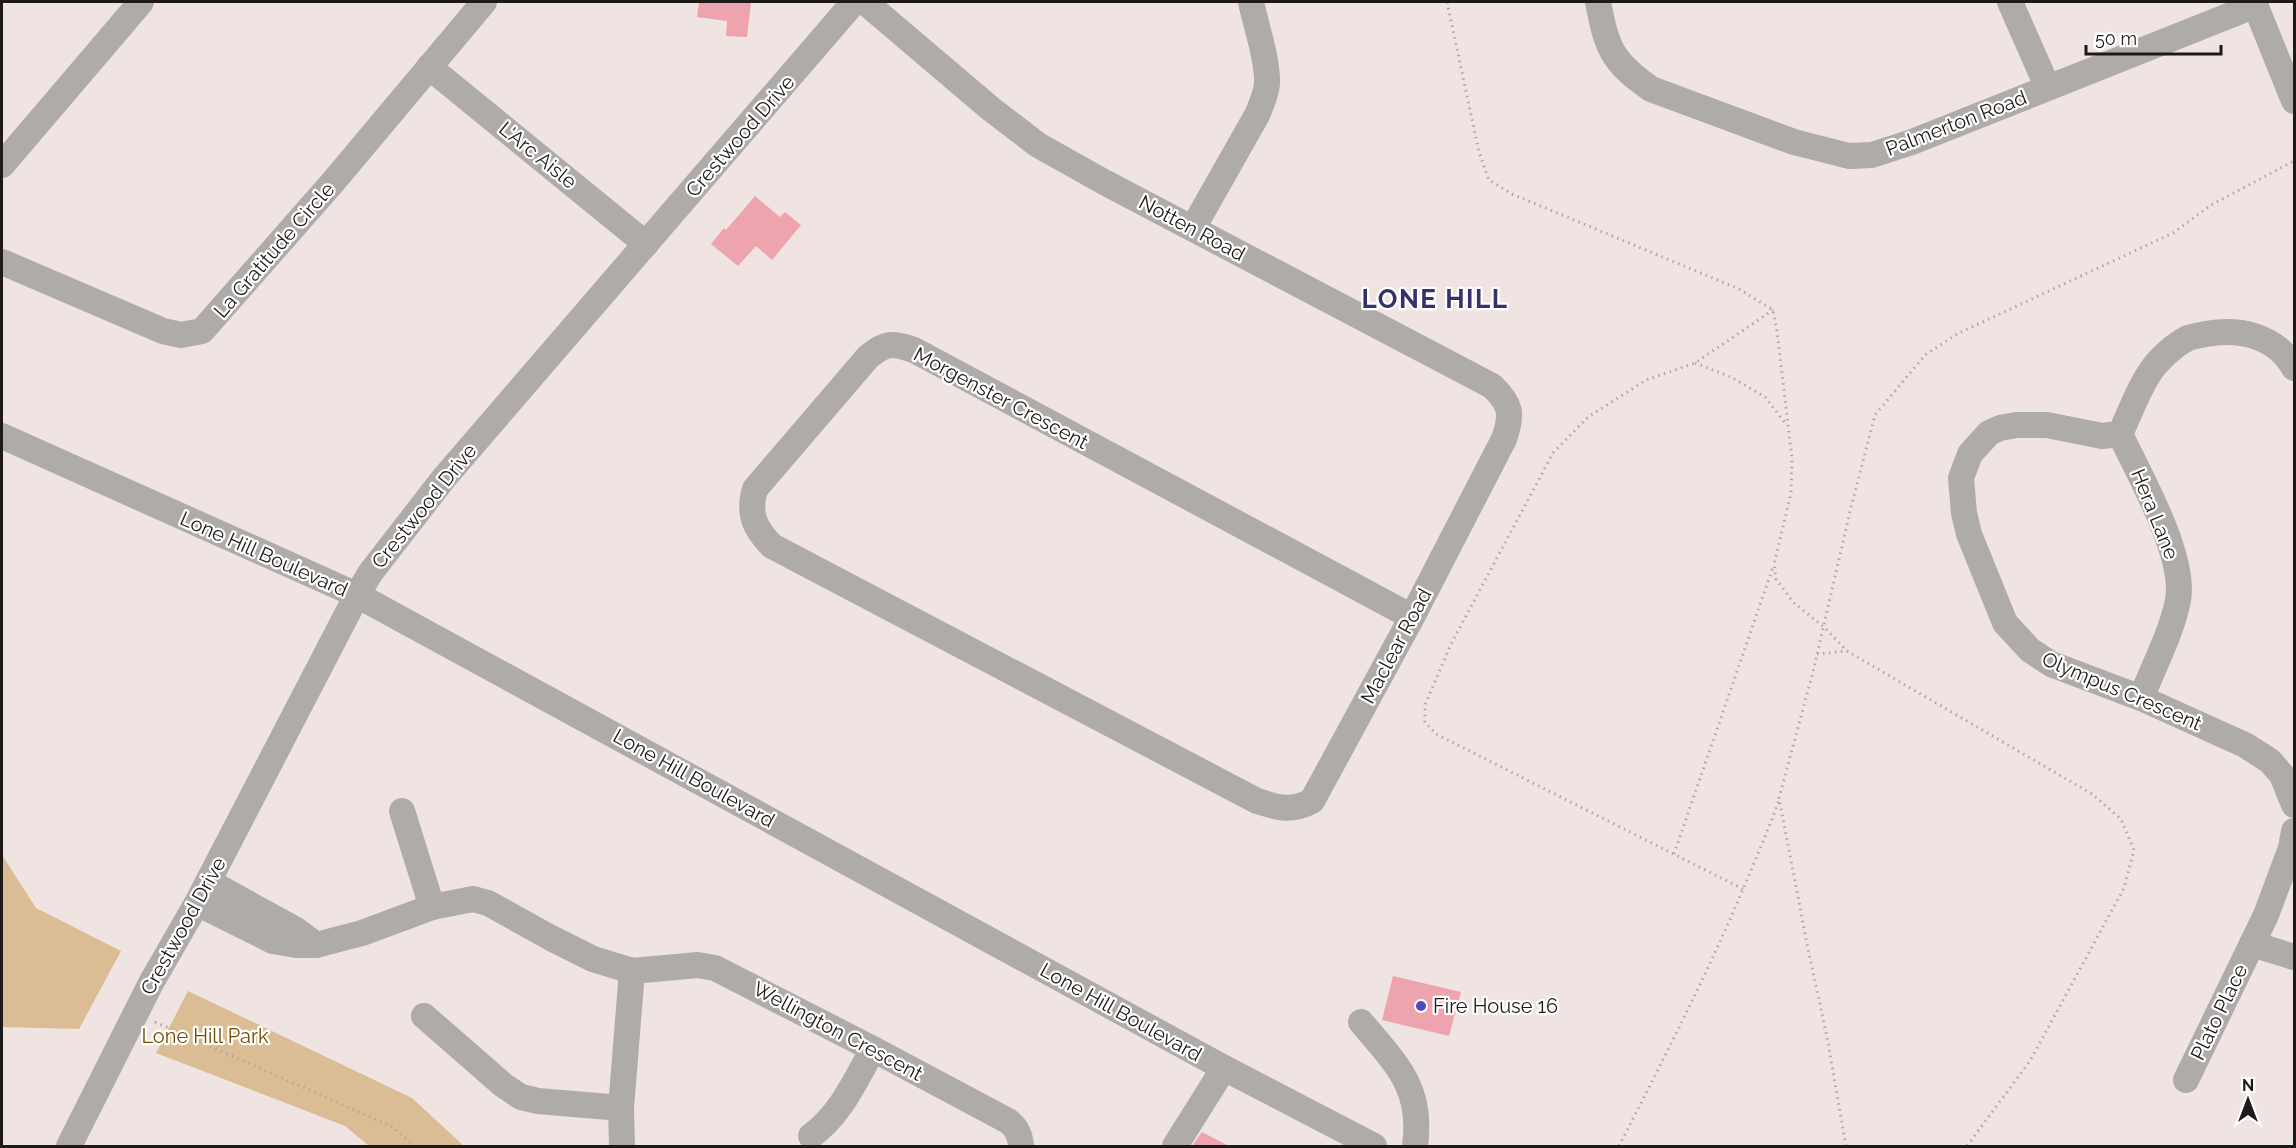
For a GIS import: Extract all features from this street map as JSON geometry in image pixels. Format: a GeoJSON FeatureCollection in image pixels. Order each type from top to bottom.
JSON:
{"type":"FeatureCollection","features":[{"type":"Feature","properties":{"kind":"street"},"geometry":{"type":"LineString","coordinates":[[2,165],[141,2]]}},
{"type":"Feature","properties":{"kind":"street","name":"La Gratitude Circle"},"geometry":{"type":"LineString","coordinates":[[2,262],[163,331],[182,335],[202,331],[326,190],[483,2]]}},
{"type":"Feature","properties":{"kind":"street","name":"Crestwood Drive"},"geometry":{"type":"LineString","coordinates":[[69,1146],[136,1013],[203,892],[371,572],[444,478],[854,2]]}},
{"type":"Feature","properties":{"kind":"street","name":"Notten Road"},"geometry":{"type":"LineString","coordinates":[[865,2],[1013,128],[1072,165],[1492,386],[1502,396],[1510,410],[1509,425],[1504,439]]}},
{"type":"Feature","properties":{"kind":"street"},"geometry":{"type":"LineString","coordinates":[[1193,228],[1257,115],[1264,98],[1267,84],[1251,2]]}},
{"type":"Feature","properties":{"kind":"street","name":"Palmerton Road"},"geometry":{"type":"LineString","coordinates":[[1598,2],[1606,39],[1616,60],[1651,89],[1794,142],[1849,156],[1872,155],[1912,142],[2255,3]]}},
{"type":"Feature","properties":{"kind":"street"},"geometry":{"type":"LineString","coordinates":[[2010,2],[2047,87]]}},
{"type":"Feature","properties":{"kind":"street"},"geometry":{"type":"LineString","coordinates":[[2255,3],[2295,101]]}},
{"type":"Feature","properties":{"kind":"street","name":"L'Arc Aisle"},"geometry":{"type":"LineString","coordinates":[[429,67],[646,244]]}},
{"type":"Feature","properties":{"kind":"street"},"geometry":{"type":"LineString","coordinates":[[2120,434],[2156,365],[2172,349],[2190,337],[2217,332],[2247,333],[2267,340],[2282,350],[2295,368]]}},
{"type":"Feature","properties":{"kind":"street","name":"Morgenster Crescent"},"geometry":{"type":"LineString","coordinates":[[1257,801],[772,546],[763,537],[754,521],[751,504],[755,489],[868,357],[881,346],[895,344],[914,350],[1412,617]]}},
{"type":"Feature","properties":{"kind":"street","name":"Olympus Crescent"},"geometry":{"type":"LineString","coordinates":[[2120,434],[2102,436],[2084,434],[2031,424],[2000,428],[1980,441],[1970,454],[1961,478],[1961,492],[1969,534],[2005,622],[2015,636],[2030,650],[2051,664],[2141,698],[2245,745],[2270,761],[2282,775],[2295,805]]}},
{"type":"Feature","properties":{"kind":"street","name":"Hera Lane"},"geometry":{"type":"LineString","coordinates":[[2120,434],[2154,505],[2175,561],[2178,577],[2179,599],[2141,698]]}},
{"type":"Feature","properties":{"kind":"street","name":"Lone Hill Boulevard"},"geometry":{"type":"LineString","coordinates":[[2,436],[357,595],[1224,1068],[1374,1146]]}},
{"type":"Feature","properties":{"kind":"street","name":"Maclear Road"},"geometry":{"type":"LineString","coordinates":[[1257,801],[1289,808],[1299,807],[1312,801],[1412,617],[1504,439]]}},
{"type":"Feature","properties":{"kind":"street"},"geometry":{"type":"LineString","coordinates":[[402,811],[432,907]]}},
{"type":"Feature","properties":{"kind":"street"},"geometry":{"type":"LineString","coordinates":[[2295,831],[2291,848],[2252,944],[2295,957]]}},
{"type":"Feature","properties":{"kind":"street","name":"Wellington Crescent"},"geometry":{"type":"LineString","coordinates":[[203,892],[273,940],[296,945],[316,945],[362,933],[432,907],[465,899],[480,900],[593,959],[632,971],[698,965],[715,968],[1008,1121],[1015,1127],[1021,1146]]}},
{"type":"Feature","properties":{"kind":"street","name":"Plato Place"},"geometry":{"type":"LineString","coordinates":[[2186,1080],[2252,944]]}},
{"type":"Feature","properties":{"kind":"street"},"geometry":{"type":"LineString","coordinates":[[622,1146],[621,1108],[632,971]]}},
{"type":"Feature","properties":{"kind":"street"},"geometry":{"type":"LineString","coordinates":[[424,1016],[503,1085],[521,1097],[538,1101],[621,1108]]}},
{"type":"Feature","properties":{"kind":"street"},"geometry":{"type":"LineString","coordinates":[[1361,1022],[1397,1066],[1408,1087],[1418,1119],[1415,1146]]}},
{"type":"Feature","properties":{"kind":"street"},"geometry":{"type":"LineString","coordinates":[[811,1136],[842,1106],[873,1049]]}},
{"type":"Feature","properties":{"kind":"street"},"geometry":{"type":"LineString","coordinates":[[1175,1146],[1224,1068]]}},
{"type":"Feature","properties":{"kind":"path"},"geometry":{"type":"LineString","coordinates":[[1447,2],[1479,152],[1489,180],[1512,194],[1739,289],[1773,310],[1778,331],[1792,459],[1791,493],[1774,564],[1674,854]]}},
{"type":"Feature","properties":{"kind":"path"},"geometry":{"type":"LineString","coordinates":[[1619,1146],[1683,1022],[1769,828],[1824,627],[1851,507],[1875,415],[1925,355],[1957,334],[2173,233],[2211,205],[2295,161]]}},
{"type":"Feature","properties":{"kind":"path"},"geometry":{"type":"LineString","coordinates":[[1743,889],[1436,734],[1425,722],[1425,705],[1451,644],[1553,453],[1588,417],[1646,380],[1695,363],[1773,310]]}},
{"type":"Feature","properties":{"kind":"path"},"geometry":{"type":"LineString","coordinates":[[1695,363],[1731,376],[1765,397],[1787,424]]}},
{"type":"Feature","properties":{"kind":"path"},"geometry":{"type":"LineString","coordinates":[[1774,564],[1776,579],[1793,602],[1824,627],[1847,651],[2092,794],[2121,819],[2134,850],[2124,888],[2030,1061],[1968,1146]]}},
{"type":"Feature","properties":{"kind":"path"},"geometry":{"type":"LineString","coordinates":[[1817,654],[1847,651]]}},
{"type":"Feature","properties":{"kind":"path"},"geometry":{"type":"LineString","coordinates":[[1779,798],[1827,1036],[1846,1146]]}},
{"type":"Feature","properties":{"kind":"path"},"geometry":{"type":"LineString","coordinates":[[136,1013],[393,1127],[414,1146]]}},
{"type":"Feature","properties":{"kind":"green space"},"geometry":{"type":"Polygon","coordinates":[[[2,855],[36,908],[121,951],[79,1029],[2,1027],[2,855]]]}},
{"type":"Feature","properties":{"kind":"green space","name":"Lone Hill Park"},"geometry":{"type":"Polygon","coordinates":[[[188,991],[412,1098],[464,1146],[369,1146],[345,1126],[156,1053],[188,991]]]}},
{"type":"Feature","properties":{"kind":"building"},"geometry":{"type":"Polygon","coordinates":[[[699,2],[751,2],[747,37],[726,36],[727,21],[697,17],[699,2]]]}},
{"type":"Feature","properties":{"kind":"building"},"geometry":{"type":"Polygon","coordinates":[[[755,196],[780,217],[785,212],[801,225],[772,260],[756,246],[738,266],[711,244],[755,196]]]}},
{"type":"Feature","properties":{"kind":"building","name":"Fire House 16"},"geometry":{"type":"Polygon","coordinates":[[[1393,976],[1461,992],[1449,1036],[1382,1020],[1393,976]]]}},
{"type":"Feature","properties":{"kind":"building"},"geometry":{"type":"Polygon","coordinates":[[[1202,1132],[1229,1146],[1192,1146],[1202,1132]]]}},
{"type":"Feature","properties":{"kind":"place","name":"Fire House 16"},"geometry":{"type":"Point","coordinates":[1421,1006]}},
{"type":"Feature","properties":{"kind":"district","name":"LONE HILL"},"geometry":{"type":"Point","coordinates":[1435,299]}}]}
